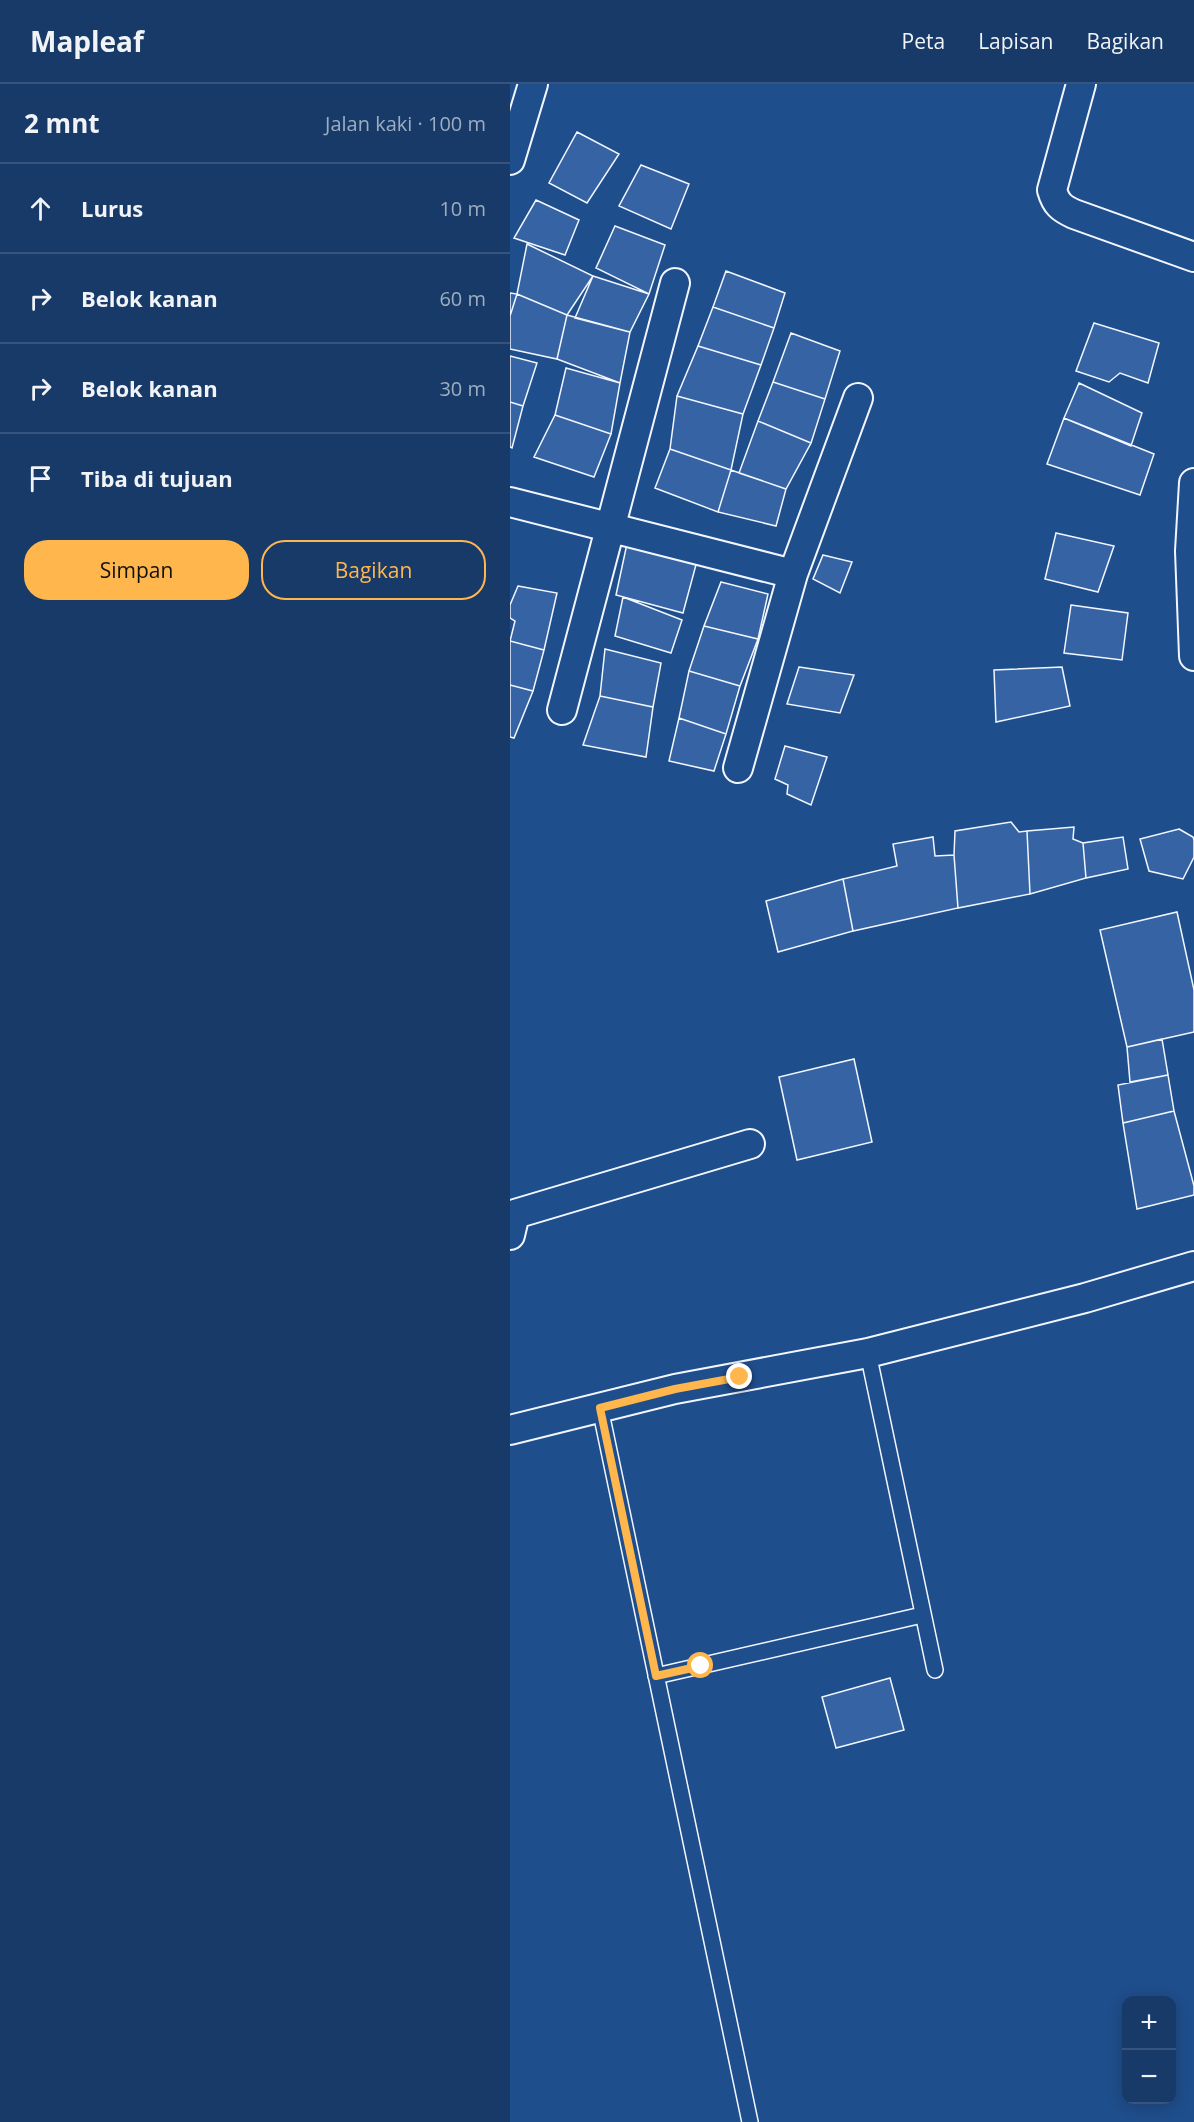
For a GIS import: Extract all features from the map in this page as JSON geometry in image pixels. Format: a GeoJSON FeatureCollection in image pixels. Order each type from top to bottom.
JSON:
{"type":"FeatureCollection","features":[{"type":"Feature","properties":{"kind":"street"},"geometry":{"type":"LineString","coordinates":[[510,160],[533,84]]}},
{"type":"Feature","properties":{"kind":"street"},"geometry":{"type":"LineString","coordinates":[[1081,84],[1052,190],[1056,203],[1062,209],[1074,214],[1194,257]]}},
{"type":"Feature","properties":{"kind":"street"},"geometry":{"type":"LineString","coordinates":[[562,710],[675,283]]}},
{"type":"Feature","properties":{"kind":"street"},"geometry":{"type":"LineString","coordinates":[[738,768],[793,574],[858,398]]}},
{"type":"Feature","properties":{"kind":"street"},"geometry":{"type":"LineString","coordinates":[[1194,483],[1190,551],[1194,656]]}},
{"type":"Feature","properties":{"kind":"street"},"geometry":{"type":"LineString","coordinates":[[510,502],[793,574]]}},
{"type":"Feature","properties":{"kind":"street"},"geometry":{"type":"LineString","coordinates":[[510,1235],[515,1214],[750,1144]]}},
{"type":"Feature","properties":{"kind":"street"},"geometry":{"type":"LineString","coordinates":[[510,1430],[675,1389],[868,1353],[1085,1298],[1194,1266]]}},
{"type":"Feature","properties":{"kind":"lane"},"geometry":{"type":"LineString","coordinates":[[868,1353],[935,1670]]}},
{"type":"Feature","properties":{"kind":"lane"},"geometry":{"type":"LineString","coordinates":[[600,1408],[750,2122]]}},
{"type":"Feature","properties":{"kind":"lane"},"geometry":{"type":"LineString","coordinates":[[656,1676],[922,1615]]}},
{"type":"Feature","properties":{"kind":"building"},"geometry":{"type":"Polygon","coordinates":[[[577,132],[619,154],[587,203],[549,183],[577,132]]]}},
{"type":"Feature","properties":{"kind":"building"},"geometry":{"type":"Polygon","coordinates":[[[641,165],[689,184],[671,229],[619,206],[641,165]]]}},
{"type":"Feature","properties":{"kind":"building"},"geometry":{"type":"Polygon","coordinates":[[[536,200],[579,220],[565,255],[514,238],[536,200]]]}},
{"type":"Feature","properties":{"kind":"building"},"geometry":{"type":"Polygon","coordinates":[[[615,226],[665,245],[649,294],[596,268],[615,226]]]}},
{"type":"Feature","properties":{"kind":"building"},"geometry":{"type":"Polygon","coordinates":[[[527,244],[593,276],[567,315],[517,294],[527,244]]]}},
{"type":"Feature","properties":{"kind":"building"},"geometry":{"type":"Polygon","coordinates":[[[726,271],[785,293],[774,328],[713,307],[726,271]]]}},
{"type":"Feature","properties":{"kind":"building"},"geometry":{"type":"Polygon","coordinates":[[[593,276],[649,294],[630,332],[575,318],[593,276]]]}},
{"type":"Feature","properties":{"kind":"building"},"geometry":{"type":"Polygon","coordinates":[[[510,293],[517,294],[510,316],[510,293]]]}},
{"type":"Feature","properties":{"kind":"building"},"geometry":{"type":"Polygon","coordinates":[[[517,294],[567,315],[557,359],[510,349],[510,316],[517,294]]]}},
{"type":"Feature","properties":{"kind":"building"},"geometry":{"type":"Polygon","coordinates":[[[713,307],[774,328],[761,365],[698,346],[713,307]]]}},
{"type":"Feature","properties":{"kind":"building"},"geometry":{"type":"Polygon","coordinates":[[[567,315],[630,332],[620,383],[557,359],[567,315]]]}},
{"type":"Feature","properties":{"kind":"building"},"geometry":{"type":"Polygon","coordinates":[[[1094,323],[1159,343],[1148,383],[1120,373],[1109,382],[1076,371],[1094,323]]]}},
{"type":"Feature","properties":{"kind":"building"},"geometry":{"type":"Polygon","coordinates":[[[791,333],[840,351],[825,399],[773,382],[791,333]]]}},
{"type":"Feature","properties":{"kind":"building"},"geometry":{"type":"Polygon","coordinates":[[[698,346],[761,365],[743,414],[677,396],[698,346]]]}},
{"type":"Feature","properties":{"kind":"building"},"geometry":{"type":"Polygon","coordinates":[[[510,356],[537,363],[523,406],[510,402],[510,356]]]}},
{"type":"Feature","properties":{"kind":"building"},"geometry":{"type":"Polygon","coordinates":[[[566,368],[620,383],[611,434],[555,415],[566,368]]]}},
{"type":"Feature","properties":{"kind":"building"},"geometry":{"type":"Polygon","coordinates":[[[773,382],[825,399],[811,443],[758,421],[773,382]]]}},
{"type":"Feature","properties":{"kind":"building"},"geometry":{"type":"Polygon","coordinates":[[[1079,383],[1142,413],[1131,446],[1064,418],[1079,383]]]}},
{"type":"Feature","properties":{"kind":"building"},"geometry":{"type":"Polygon","coordinates":[[[677,396],[743,414],[731,470],[670,449],[677,396]]]}},
{"type":"Feature","properties":{"kind":"building"},"geometry":{"type":"Polygon","coordinates":[[[510,402],[523,406],[512,448],[510,447],[510,402]]]}},
{"type":"Feature","properties":{"kind":"building"},"geometry":{"type":"Polygon","coordinates":[[[555,415],[611,434],[594,477],[534,457],[555,415]]]}},
{"type":"Feature","properties":{"kind":"building"},"geometry":{"type":"Polygon","coordinates":[[[1064,418],[1154,454],[1140,495],[1047,464],[1064,418]]]}},
{"type":"Feature","properties":{"kind":"building"},"geometry":{"type":"Polygon","coordinates":[[[758,421],[811,443],[786,489],[739,473],[758,421]]]}},
{"type":"Feature","properties":{"kind":"building"},"geometry":{"type":"Polygon","coordinates":[[[670,449],[731,470],[718,512],[655,488],[670,449]]]}},
{"type":"Feature","properties":{"kind":"building"},"geometry":{"type":"Polygon","coordinates":[[[731,470],[786,489],[776,526],[718,512],[731,470]]]}},
{"type":"Feature","properties":{"kind":"building"},"geometry":{"type":"Polygon","coordinates":[[[1056,533],[1114,546],[1098,592],[1045,579],[1056,533]]]}},
{"type":"Feature","properties":{"kind":"building"},"geometry":{"type":"Polygon","coordinates":[[[628,539],[697,561],[683,613],[616,595],[628,539]]]}},
{"type":"Feature","properties":{"kind":"building"},"geometry":{"type":"Polygon","coordinates":[[[823,555],[852,562],[840,593],[813,579],[823,555]]]}},
{"type":"Feature","properties":{"kind":"building"},"geometry":{"type":"Polygon","coordinates":[[[721,582],[768,594],[758,639],[704,626],[721,582]]]}},
{"type":"Feature","properties":{"kind":"building"},"geometry":{"type":"Polygon","coordinates":[[[518,586],[557,593],[544,650],[510,641],[515,621],[510,618],[510,605],[518,586]]]}},
{"type":"Feature","properties":{"kind":"building"},"geometry":{"type":"Polygon","coordinates":[[[623,597],[682,620],[671,653],[615,636],[623,597]]]}},
{"type":"Feature","properties":{"kind":"building"},"geometry":{"type":"Polygon","coordinates":[[[1071,605],[1128,613],[1122,660],[1064,653],[1071,605]]]}},
{"type":"Feature","properties":{"kind":"building"},"geometry":{"type":"Polygon","coordinates":[[[704,626],[758,639],[740,686],[689,671],[704,626]]]}},
{"type":"Feature","properties":{"kind":"building"},"geometry":{"type":"Polygon","coordinates":[[[510,641],[544,650],[533,691],[510,685],[510,641]]]}},
{"type":"Feature","properties":{"kind":"building"},"geometry":{"type":"Polygon","coordinates":[[[605,649],[661,663],[653,707],[600,696],[605,649]]]}},
{"type":"Feature","properties":{"kind":"building"},"geometry":{"type":"Polygon","coordinates":[[[799,667],[854,675],[840,713],[787,704],[799,667]]]}},
{"type":"Feature","properties":{"kind":"building"},"geometry":{"type":"Polygon","coordinates":[[[1062,667],[1070,706],[996,722],[994,670],[1062,667]]]}},
{"type":"Feature","properties":{"kind":"building"},"geometry":{"type":"Polygon","coordinates":[[[689,671],[740,686],[726,734],[679,718],[689,671]]]}},
{"type":"Feature","properties":{"kind":"building"},"geometry":{"type":"Polygon","coordinates":[[[510,685],[533,691],[514,738],[510,737],[510,685]]]}},
{"type":"Feature","properties":{"kind":"building"},"geometry":{"type":"Polygon","coordinates":[[[600,696],[653,707],[646,757],[583,745],[600,696]]]}},
{"type":"Feature","properties":{"kind":"building"},"geometry":{"type":"Polygon","coordinates":[[[679,718],[726,734],[714,771],[669,761],[679,718]]]}},
{"type":"Feature","properties":{"kind":"building"},"geometry":{"type":"Polygon","coordinates":[[[785,746],[827,757],[811,805],[787,794],[788,785],[775,779],[785,746]]]}},
{"type":"Feature","properties":{"kind":"building"},"geometry":{"type":"Polygon","coordinates":[[[1011,822],[1019,832],[1027,831],[1030,894],[958,908],[954,855],[955,831],[1011,822]]]}},
{"type":"Feature","properties":{"kind":"building"},"geometry":{"type":"Polygon","coordinates":[[[1074,827],[1073,839],[1083,843],[1086,878],[1030,894],[1027,831],[1074,827]]]}},
{"type":"Feature","properties":{"kind":"building"},"geometry":{"type":"Polygon","coordinates":[[[1179,829],[1193,837],[1194,840],[1194,857],[1183,879],[1149,871],[1140,839],[1179,829]]]}},
{"type":"Feature","properties":{"kind":"building"},"geometry":{"type":"Polygon","coordinates":[[[933,837],[935,856],[954,855],[958,908],[853,931],[843,879],[897,866],[893,844],[933,837]]]}},
{"type":"Feature","properties":{"kind":"building"},"geometry":{"type":"Polygon","coordinates":[[[1123,837],[1128,869],[1086,878],[1083,843],[1123,837]]]}},
{"type":"Feature","properties":{"kind":"building"},"geometry":{"type":"Polygon","coordinates":[[[843,879],[853,931],[778,952],[766,901],[843,879]]]}},
{"type":"Feature","properties":{"kind":"building"},"geometry":{"type":"Polygon","coordinates":[[[1177,912],[1194,990],[1194,1032],[1127,1047],[1100,930],[1177,912]]]}},
{"type":"Feature","properties":{"kind":"building"},"geometry":{"type":"Polygon","coordinates":[[[1162,1039],[1168,1075],[1130,1082],[1127,1047],[1162,1039]]]}},
{"type":"Feature","properties":{"kind":"building"},"geometry":{"type":"Polygon","coordinates":[[[854,1059],[872,1142],[797,1160],[779,1077],[854,1059]]]}},
{"type":"Feature","properties":{"kind":"building"},"geometry":{"type":"Polygon","coordinates":[[[1168,1075],[1174,1111],[1123,1123],[1118,1085],[1168,1075]]]}},
{"type":"Feature","properties":{"kind":"building"},"geometry":{"type":"Polygon","coordinates":[[[1174,1111],[1194,1186],[1194,1195],[1137,1209],[1123,1123],[1174,1111]]]}},
{"type":"Feature","properties":{"kind":"building"},"geometry":{"type":"Polygon","coordinates":[[[890,1678],[904,1730],[836,1748],[822,1697],[890,1678]]]}},
{"type":"Feature","properties":{"kind":"route"},"geometry":{"type":"LineString","coordinates":[[701,1666],[656,1676],[600,1408],[675,1389],[740,1377]]}}]}
